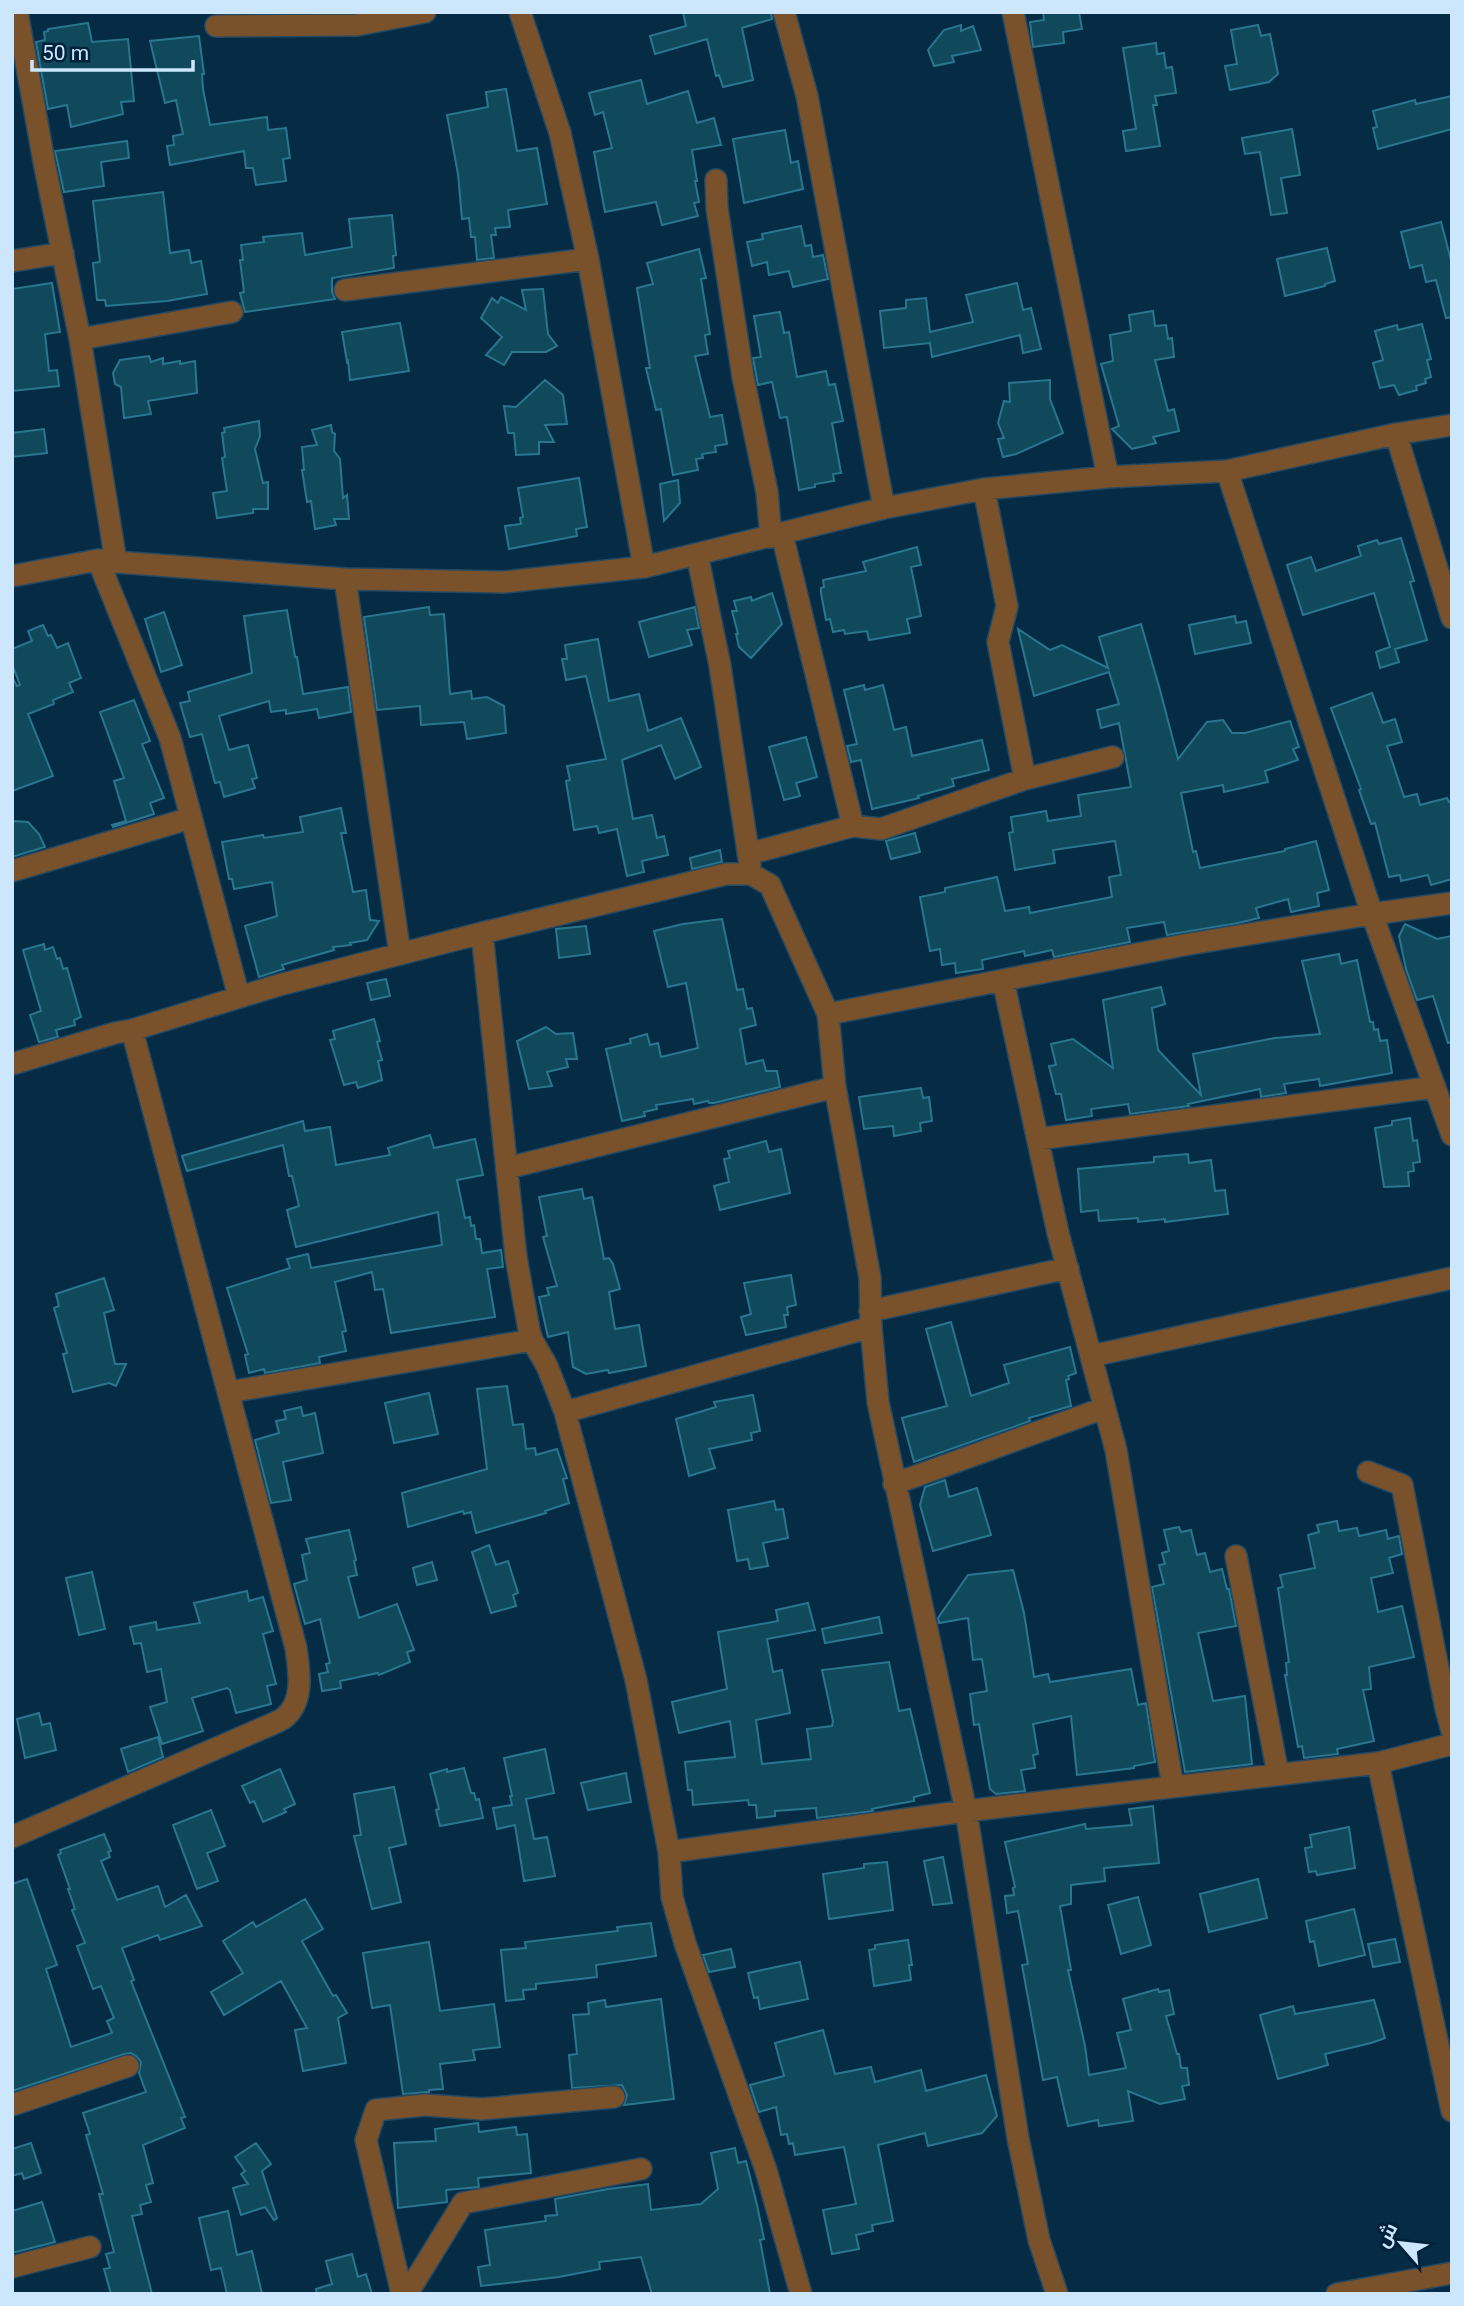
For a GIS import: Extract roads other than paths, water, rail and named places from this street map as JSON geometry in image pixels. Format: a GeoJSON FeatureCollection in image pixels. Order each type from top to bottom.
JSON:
{"type":"FeatureCollection","features":[{"type":"Feature","properties":{"kind":"street"},"geometry":{"type":"LineString","coordinates":[[17,12],[22,96],[63,253],[80,338],[107,561],[170,738],[239,997]]}},
{"type":"Feature","properties":{"kind":"street"},"geometry":{"type":"LineString","coordinates":[[216,26],[357,25],[425,12]]}},
{"type":"Feature","properties":{"kind":"street"},"geometry":{"type":"LineString","coordinates":[[520,12],[560,133],[588,259],[644,567]]}},
{"type":"Feature","properties":{"kind":"street"},"geometry":{"type":"LineString","coordinates":[[784,12],[807,96],[884,508]]}},
{"type":"Feature","properties":{"kind":"street"},"geometry":{"type":"LineString","coordinates":[[1013,12],[1108,477]]}},
{"type":"Feature","properties":{"kind":"street"},"geometry":{"type":"LineString","coordinates":[[716,180],[717,208],[743,377],[776,535],[853,826]]}},
{"type":"Feature","properties":{"kind":"street"},"geometry":{"type":"LineString","coordinates":[[12,261],[63,253]]}},
{"type":"Feature","properties":{"kind":"street"},"geometry":{"type":"LineString","coordinates":[[345,290],[588,259]]}},
{"type":"Feature","properties":{"kind":"street"},"geometry":{"type":"LineString","coordinates":[[80,338],[232,312]]}},
{"type":"Feature","properties":{"kind":"street"},"geometry":{"type":"LineString","coordinates":[[12,576],[107,561],[345,579],[504,582],[644,567],[884,508],[984,489],[1108,477],[1227,471],[1396,434],[1452,425]]}},
{"type":"Feature","properties":{"kind":"street"},"geometry":{"type":"LineString","coordinates":[[1396,434],[1452,618]]}},
{"type":"Feature","properties":{"kind":"street"},"geometry":{"type":"LineString","coordinates":[[1227,471],[1372,914],[1452,1135]]}},
{"type":"Feature","properties":{"kind":"street"},"geometry":{"type":"LineString","coordinates":[[984,489],[1007,606],[998,642],[1025,779]]}},
{"type":"Feature","properties":{"kind":"street"},"geometry":{"type":"LineString","coordinates":[[697,554],[720,666],[750,864],[770,885],[828,1014],[835,1087],[870,1278],[878,1402],[966,1811],[1018,2138],[1039,2240],[1057,2294]]}},
{"type":"Feature","properties":{"kind":"street"},"geometry":{"type":"LineString","coordinates":[[345,579],[400,954]]}},
{"type":"Feature","properties":{"kind":"street"},"geometry":{"type":"LineString","coordinates":[[12,1064],[239,997],[400,954],[726,874],[853,826],[881,829],[1025,779],[1113,757]]}},
{"type":"Feature","properties":{"kind":"street"},"geometry":{"type":"LineString","coordinates":[[12,871],[191,818]]}},
{"type":"Feature","properties":{"kind":"street"},"geometry":{"type":"LineString","coordinates":[[828,1014],[1189,944],[1372,914],[1452,904]]}},
{"type":"Feature","properties":{"kind":"street"},"geometry":{"type":"LineString","coordinates":[[482,933],[516,1257],[532,1340],[547,1366],[565,1412],[636,1679],[669,1853],[672,1897],[685,1942],[766,2170],[801,2294]]}},
{"type":"Feature","properties":{"kind":"street"},"geometry":{"type":"LineString","coordinates":[[1003,980],[1068,1268],[1116,1450],[1173,1787]]}},
{"type":"Feature","properties":{"kind":"street"},"geometry":{"type":"LineString","coordinates":[[12,1837],[263,1728],[285,1717],[297,1701],[300,1677],[296,1648],[132,1030]]}},
{"type":"Feature","properties":{"kind":"street"},"geometry":{"type":"LineString","coordinates":[[507,1168],[835,1087]]}},
{"type":"Feature","properties":{"kind":"street"},"geometry":{"type":"LineString","coordinates":[[1038,1139],[1435,1087]]}},
{"type":"Feature","properties":{"kind":"street"},"geometry":{"type":"LineString","coordinates":[[565,1412],[871,1319],[1068,1268]]}},
{"type":"Feature","properties":{"kind":"street"},"geometry":{"type":"LineString","coordinates":[[1091,1356],[1452,1278]]}},
{"type":"Feature","properties":{"kind":"street"},"geometry":{"type":"LineString","coordinates":[[229,1392],[532,1340]]}},
{"type":"Feature","properties":{"kind":"street"},"geometry":{"type":"LineString","coordinates":[[894,1484],[1104,1408]]}},
{"type":"Feature","properties":{"kind":"street"},"geometry":{"type":"LineString","coordinates":[[1368,1472],[1402,1485],[1440,1683],[1452,1731]]}},
{"type":"Feature","properties":{"kind":"street"},"geometry":{"type":"LineString","coordinates":[[1236,1556],[1278,1774]]}},
{"type":"Feature","properties":{"kind":"street"},"geometry":{"type":"LineString","coordinates":[[669,1853],[966,1811],[1378,1763],[1452,1744]]}},
{"type":"Feature","properties":{"kind":"street"},"geometry":{"type":"LineString","coordinates":[[1378,1763],[1452,2110]]}},
{"type":"Feature","properties":{"kind":"street"},"geometry":{"type":"LineString","coordinates":[[12,2105],[128,2066]]}},
{"type":"Feature","properties":{"kind":"street"},"geometry":{"type":"LineString","coordinates":[[402,2294],[366,2140],[376,2110],[425,2105],[482,2109],[614,2097]]}},
{"type":"Feature","properties":{"kind":"street"},"geometry":{"type":"LineString","coordinates":[[407,2294],[463,2203],[640,2169]]}},
{"type":"Feature","properties":{"kind":"street"},"geometry":{"type":"LineString","coordinates":[[12,2267],[90,2247]]}},
{"type":"Feature","properties":{"kind":"street"},"geometry":{"type":"LineString","coordinates":[[1337,2294],[1452,2273]]}}]}
